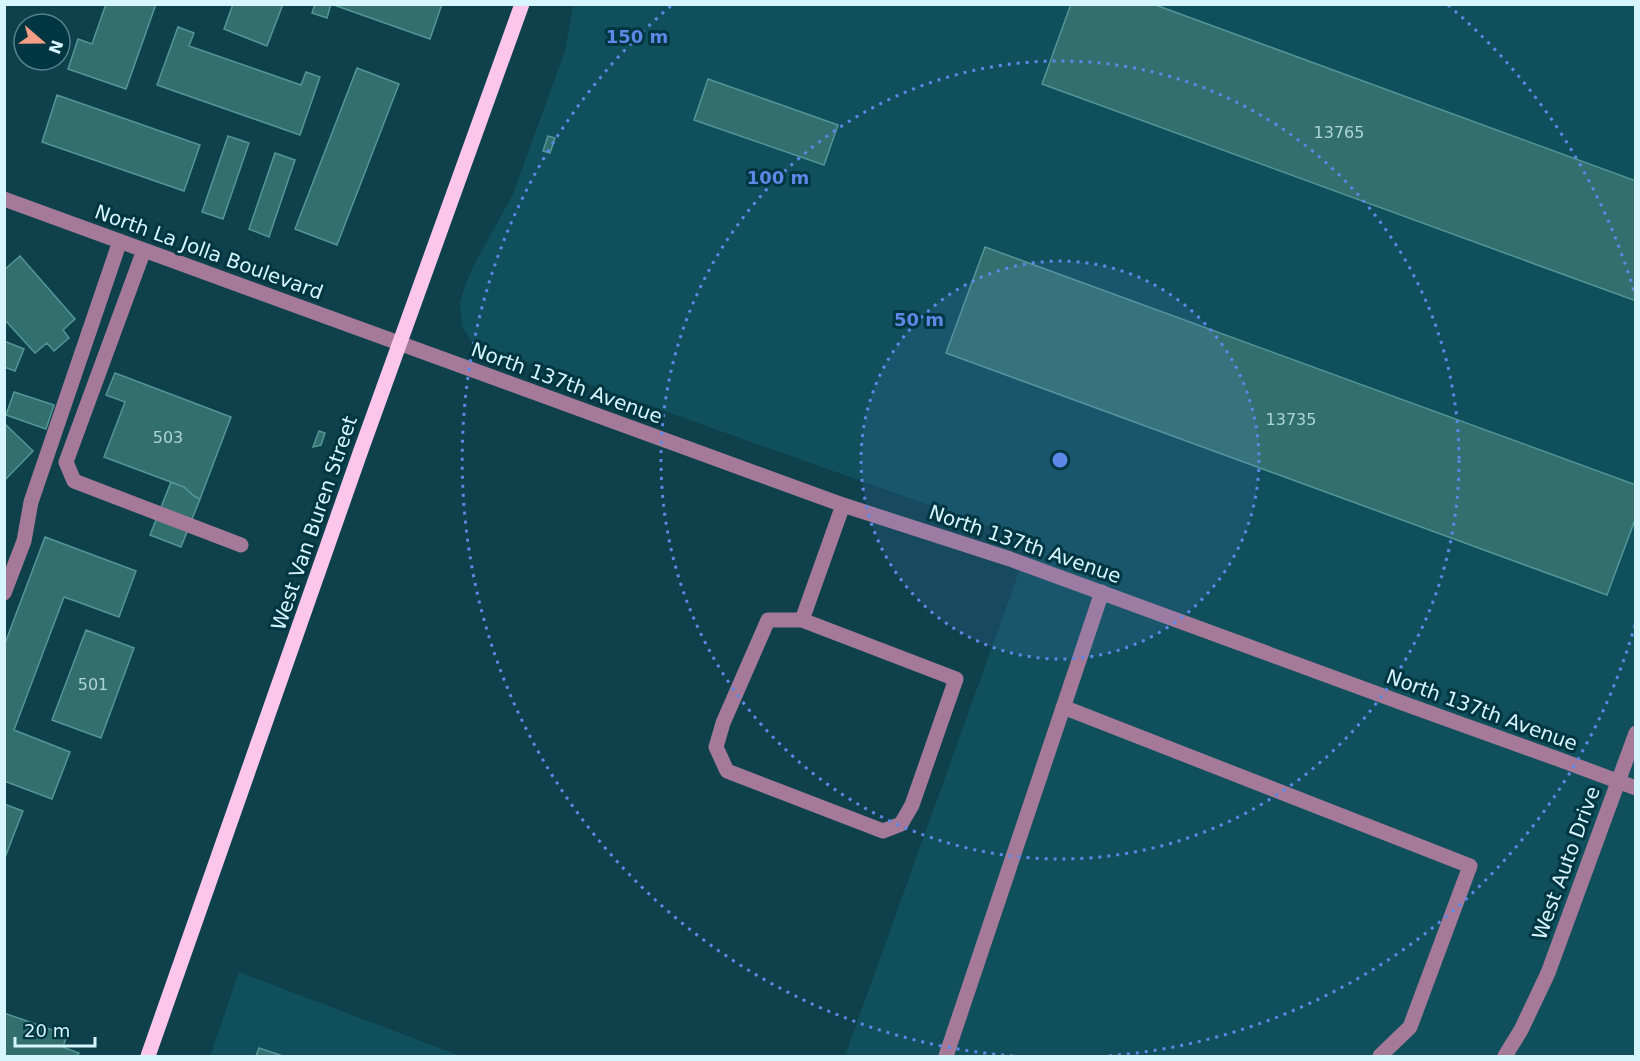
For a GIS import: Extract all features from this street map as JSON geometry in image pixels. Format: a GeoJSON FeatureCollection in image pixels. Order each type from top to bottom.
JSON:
{"type":"FeatureCollection","features":[{"type":"Feature","properties":{"kind":"main road","name":"West Van Buren Street"},"geometry":{"type":"LineString","coordinates":[[148,1056],[522,4]]}},
{"type":"Feature","properties":{"kind":"street","name":"North La Jolla Boulevard"},"geometry":{"type":"LineString","coordinates":[[4,199],[400,344]]}},
{"type":"Feature","properties":{"kind":"street"},"geometry":{"type":"LineString","coordinates":[[4,593],[24,541],[31,502],[120,242]]}},
{"type":"Feature","properties":{"kind":"street"},"geometry":{"type":"LineString","coordinates":[[144,250],[66,462],[74,481],[241,545]]}},
{"type":"Feature","properties":{"kind":"street","name":"North 137th Avenue"},"geometry":{"type":"LineString","coordinates":[[400,344],[843,505],[1011,559],[1635,789]]}},
{"type":"Feature","properties":{"kind":"street"},"geometry":{"type":"LineString","coordinates":[[802,620],[843,505]]}},
{"type":"Feature","properties":{"kind":"street"},"geometry":{"type":"LineString","coordinates":[[946,1056],[1102,592]]}},
{"type":"Feature","properties":{"kind":"street"},"geometry":{"type":"LineString","coordinates":[[768,620],[802,620],[956,679],[912,805],[901,824],[883,831],[727,771],[716,747],[718,739],[768,620]]}},
{"type":"Feature","properties":{"kind":"street"},"geometry":{"type":"LineString","coordinates":[[1063,707],[1470,866],[1410,1027],[1380,1056]]}},
{"type":"Feature","properties":{"kind":"street","name":"West Auto Drive"},"geometry":{"type":"LineString","coordinates":[[1505,1056],[1521,1030],[1548,973],[1635,733]]}},
{"type":"Feature","properties":{"kind":"shaded area"},"geometry":{"type":"Polygon","coordinates":[[[573,5],[1635,5],[1635,1056],[845,1056],[1030,541],[495,351],[470,339],[462,326],[460,303],[464,289],[473,267],[513,194],[565,51],[573,5]]]}},
{"type":"Feature","properties":{"kind":"shaded area"},"geometry":{"type":"Polygon","coordinates":[[[239,972],[460,1056],[210,1056],[239,972]]]}},
{"type":"Feature","properties":{"kind":"building"},"geometry":{"type":"Polygon","coordinates":[[[106,4],[156,4],[126,89],[72,70],[72,57],[78,39],[92,44],[106,4]]]}},
{"type":"Feature","properties":{"kind":"building"},"geometry":{"type":"Polygon","coordinates":[[[233,4],[283,4],[267,46],[224,29],[233,4]]]}},
{"type":"Feature","properties":{"kind":"building"},"geometry":{"type":"Polygon","coordinates":[[[315,4],[331,4],[327,18],[312,13],[315,4]]]}},
{"type":"Feature","properties":{"kind":"building"},"geometry":{"type":"Polygon","coordinates":[[[331,4],[442,4],[430,39],[331,4]]]}},
{"type":"Feature","properties":{"kind":"building"},"geometry":{"type":"Polygon","coordinates":[[[1071,4],[1153,4],[1636,181],[1636,301],[1042,84],[1071,4]]]}},
{"type":"Feature","properties":{"kind":"building"},"geometry":{"type":"Polygon","coordinates":[[[178,27],[194,33],[189,46],[301,85],[306,72],[320,77],[300,135],[157,85],[178,27]]]}},
{"type":"Feature","properties":{"kind":"building"},"geometry":{"type":"Polygon","coordinates":[[[357,68],[399,84],[337,245],[295,229],[357,68]]]}},
{"type":"Feature","properties":{"kind":"building"},"geometry":{"type":"Polygon","coordinates":[[[708,79],[838,125],[824,165],[694,120],[708,79]]]}},
{"type":"Feature","properties":{"kind":"building"},"geometry":{"type":"Polygon","coordinates":[[[57,95],[200,145],[184,191],[42,142],[57,95]]]}},
{"type":"Feature","properties":{"kind":"building"},"geometry":{"type":"Polygon","coordinates":[[[228,136],[249,143],[223,219],[202,212],[228,136]]]}},
{"type":"Feature","properties":{"kind":"building"},"geometry":{"type":"Polygon","coordinates":[[[548,136],[555,138],[550,153],[543,151],[548,136]]]}},
{"type":"Feature","properties":{"kind":"building"},"geometry":{"type":"Polygon","coordinates":[[[275,153],[295,160],[269,237],[249,229],[275,153]]]}},
{"type":"Feature","properties":{"kind":"building"},"geometry":{"type":"Polygon","coordinates":[[[985,247],[1636,485],[1636,517],[1607,595],[946,353],[985,247]]]}},
{"type":"Feature","properties":{"kind":"building"},"geometry":{"type":"Polygon","coordinates":[[[20,256],[75,319],[63,330],[69,338],[54,351],[47,343],[35,353],[4,319],[4,270],[20,256]]]}},
{"type":"Feature","properties":{"kind":"building"},"geometry":{"type":"Polygon","coordinates":[[[4,341],[24,349],[15,371],[4,367],[4,341]]]}},
{"type":"Feature","properties":{"kind":"building"},"geometry":{"type":"Polygon","coordinates":[[[115,373],[231,417],[200,499],[184,487],[104,457],[125,402],[106,395],[115,373]]]}},
{"type":"Feature","properties":{"kind":"building"},"geometry":{"type":"Polygon","coordinates":[[[14,392],[54,405],[46,429],[6,415],[14,392]]]}},
{"type":"Feature","properties":{"kind":"building"},"geometry":{"type":"Polygon","coordinates":[[[4,423],[33,451],[5,480],[4,479],[4,423]]]}},
{"type":"Feature","properties":{"kind":"building"},"geometry":{"type":"Polygon","coordinates":[[[319,431],[325,433],[321,445],[313,447],[319,431]]]}},
{"type":"Feature","properties":{"kind":"building"},"geometry":{"type":"Polygon","coordinates":[[[171,482],[184,487],[200,499],[181,547],[150,535],[171,482]]]}},
{"type":"Feature","properties":{"kind":"building"},"geometry":{"type":"Polygon","coordinates":[[[45,537],[136,571],[119,617],[64,597],[14,730],[70,752],[52,799],[4,781],[4,646],[45,537]]]}},
{"type":"Feature","properties":{"kind":"building"},"geometry":{"type":"Polygon","coordinates":[[[86,630],[134,648],[101,738],[52,720],[86,630]]]}},
{"type":"Feature","properties":{"kind":"building"},"geometry":{"type":"Polygon","coordinates":[[[4,804],[23,811],[4,860],[4,804]]]}},
{"type":"Feature","properties":{"kind":"building"},"geometry":{"type":"Polygon","coordinates":[[[4,1013],[67,1035],[63,1047],[79,1053],[77,1056],[4,1056],[4,1013]]]}},
{"type":"Feature","properties":{"kind":"building"},"geometry":{"type":"Polygon","coordinates":[[[259,1048],[283,1056],[256,1056],[259,1048]]]}}]}
